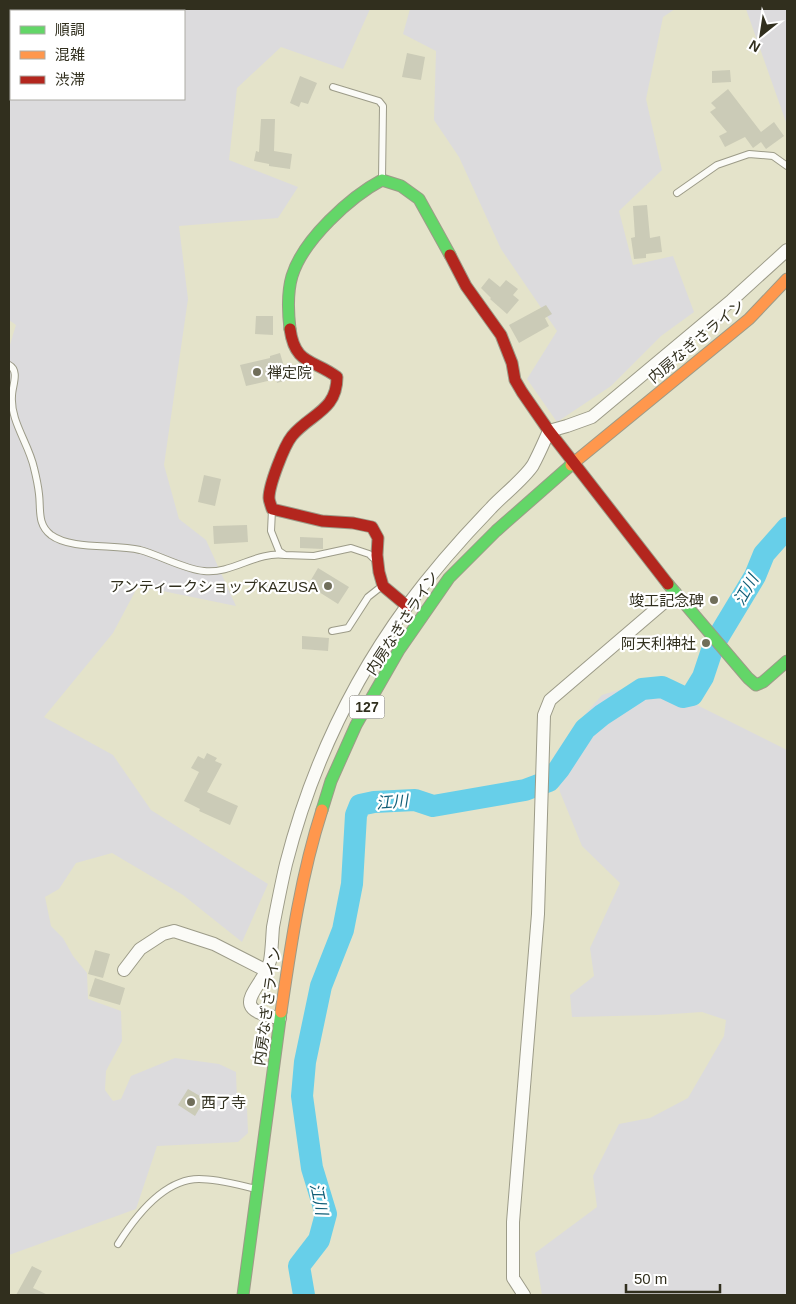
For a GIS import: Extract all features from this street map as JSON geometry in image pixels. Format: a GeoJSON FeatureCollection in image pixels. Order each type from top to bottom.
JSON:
{"type":"FeatureCollection","features":[{"type":"Feature","properties":{"kind":"main road"},"geometry":{"type":"LineString","coordinates":[[407,606],[384,586],[378,562],[378,538],[372,527],[359,523],[321,520],[286,513],[272,509],[269,498],[285,448],[292,436],[325,410],[334,398],[338,386],[337,377],[329,370],[299,356],[292,342],[288,292],[293,273],[314,237],[336,214],[368,186],[382,180],[402,186],[419,199],[442,238],[466,286],[501,334],[512,363],[515,380],[549,431],[675,593],[724,651],[756,685],[763,682],[787,661]]}},
{"type":"Feature","properties":{"kind":"main road","name":"内房なぎさライン"},"geometry":{"type":"LineString","coordinates":[[243,1295],[256,1188],[293,929],[313,837],[331,781],[356,725],[399,650],[449,578],[496,531],[575,462],[749,319],[787,279]]}},
{"type":"Feature","properties":{"kind":"street"},"geometry":{"type":"LineString","coordinates":[[280,1018],[265,1016],[255,1011],[250,1004],[251,995],[270,961],[273,928],[286,864],[307,796],[336,721],[362,673],[407,606],[451,550],[532,466],[549,431],[592,417],[732,300],[787,250]]}},
{"type":"Feature","properties":{"kind":"street"},"geometry":{"type":"LineString","coordinates":[[524,1295],[513,1278],[513,1222],[538,914],[544,715],[550,700],[675,593]]}},
{"type":"Feature","properties":{"kind":"street"},"geometry":{"type":"LineString","coordinates":[[124,970],[140,949],[163,934],[174,931],[214,944],[266,970]]}},
{"type":"Feature","properties":{"kind":"lane"},"geometry":{"type":"LineString","coordinates":[[333,88],[379,101],[383,106],[382,180]]}},
{"type":"Feature","properties":{"kind":"lane"},"geometry":{"type":"LineString","coordinates":[[677,193],[717,165],[749,154],[773,156],[787,166]]}},
{"type":"Feature","properties":{"kind":"lane"},"geometry":{"type":"LineString","coordinates":[[9,364],[15,373],[12,396],[13,407],[34,465],[41,523],[49,534],[60,541],[74,545],[141,550],[204,571],[242,564],[251,559],[274,553],[314,556],[351,548],[369,554],[378,562]]}},
{"type":"Feature","properties":{"kind":"lane"},"geometry":{"type":"LineString","coordinates":[[272,509],[271,531],[279,551],[285,555]]}},
{"type":"Feature","properties":{"kind":"lane"},"geometry":{"type":"LineString","coordinates":[[332,630],[348,628],[368,597],[375,590],[384,586]]}},
{"type":"Feature","properties":{"kind":"lane"},"geometry":{"type":"LineString","coordinates":[[118,1244],[145,1207],[160,1194],[184,1181],[199,1179],[256,1188]]}},
{"type":"Feature","properties":{"kind":"shaded area"},"geometry":{"type":"Polygon","coordinates":[[[9,9],[370,9],[343,69],[281,47],[237,88],[229,160],[298,187],[278,218],[179,226],[188,299],[164,465],[179,519],[206,540],[236,606],[138,586],[113,633],[44,717],[113,755],[151,810],[268,884],[242,942],[183,895],[112,853],[76,863],[59,889],[45,897],[51,926],[63,938],[73,956],[87,973],[88,999],[121,1011],[122,1041],[106,1071],[105,1090],[113,1101],[121,1099],[131,1076],[175,1058],[219,1064],[236,1072],[237,1101],[247,1108],[248,1133],[238,1142],[157,1146],[136,1209],[9,1255],[9,348],[16,325],[9,320],[9,9]]]}},
{"type":"Feature","properties":{"kind":"shaded area"},"geometry":{"type":"Polygon","coordinates":[[[410,9],[675,9],[663,17],[646,99],[662,170],[619,211],[633,265],[673,256],[694,312],[661,336],[611,386],[557,422],[527,379],[557,331],[501,249],[459,157],[434,120],[436,51],[403,34],[410,9]]]}},
{"type":"Feature","properties":{"kind":"shaded area"},"geometry":{"type":"Polygon","coordinates":[[[746,9],[787,9],[787,125],[746,9]]]}},
{"type":"Feature","properties":{"kind":"shaded area"},"geometry":{"type":"Polygon","coordinates":[[[649,681],[787,750],[787,1295],[542,1295],[535,1253],[597,1207],[593,1176],[619,1124],[650,1118],[688,1098],[724,1036],[726,1020],[702,1012],[572,1017],[570,995],[594,976],[590,948],[620,883],[582,846],[560,792],[554,756],[573,728],[602,695],[649,681]]]}},
{"type":"Feature","properties":{"kind":"building"},"geometry":{"type":"Polygon","coordinates":[[[407,53],[425,57],[421,80],[402,77],[407,53]]]}},
{"type":"Feature","properties":{"kind":"building"},"geometry":{"type":"Polygon","coordinates":[[[730,70],[731,82],[712,83],[712,71],[730,70]]]}},
{"type":"Feature","properties":{"kind":"building"},"geometry":{"type":"Polygon","coordinates":[[[300,76],[317,83],[308,104],[301,102],[299,107],[290,103],[300,76]]]}},
{"type":"Feature","properties":{"kind":"building"},"geometry":{"type":"Polygon","coordinates":[[[728,89],[761,132],[774,122],[784,136],[766,149],[761,142],[753,148],[745,137],[725,147],[719,136],[727,132],[710,112],[716,108],[711,103],[728,89]]]}},
{"type":"Feature","properties":{"kind":"building"},"geometry":{"type":"Polygon","coordinates":[[[261,119],[275,119],[274,151],[292,154],[290,169],[269,166],[269,164],[254,161],[256,151],[259,152],[261,119]]]}},
{"type":"Feature","properties":{"kind":"building"},"geometry":{"type":"Polygon","coordinates":[[[647,205],[650,238],[660,236],[662,252],[646,254],[646,258],[634,259],[631,238],[635,237],[633,206],[647,205]]]}},
{"type":"Feature","properties":{"kind":"building"},"geometry":{"type":"Polygon","coordinates":[[[489,278],[500,287],[506,280],[518,289],[513,295],[519,300],[507,314],[481,288],[489,278]]]}},
{"type":"Feature","properties":{"kind":"building"},"geometry":{"type":"Polygon","coordinates":[[[546,305],[552,314],[545,318],[549,326],[519,343],[509,325],[546,305]]]}},
{"type":"Feature","properties":{"kind":"building"},"geometry":{"type":"Polygon","coordinates":[[[256,316],[273,316],[273,335],[255,334],[256,316]]]}},
{"type":"Feature","properties":{"kind":"building","name":"禅定院"},"geometry":{"type":"Polygon","coordinates":[[[280,353],[288,380],[277,383],[276,379],[246,386],[240,365],[270,358],[270,356],[280,353]]]}},
{"type":"Feature","properties":{"kind":"building"},"geometry":{"type":"Polygon","coordinates":[[[204,475],[221,479],[215,506],[198,502],[204,475]]]}},
{"type":"Feature","properties":{"kind":"building"},"geometry":{"type":"Polygon","coordinates":[[[247,525],[248,542],[214,544],[213,526],[247,525]]]}},
{"type":"Feature","properties":{"kind":"building"},"geometry":{"type":"Polygon","coordinates":[[[300,537],[323,538],[323,549],[300,548],[300,537]]]}},
{"type":"Feature","properties":{"kind":"building","name":"アンティークショップKAZUSA"},"geometry":{"type":"Polygon","coordinates":[[[318,568],[349,587],[338,604],[308,585],[318,568]]]}},
{"type":"Feature","properties":{"kind":"building"},"geometry":{"type":"Polygon","coordinates":[[[302,636],[329,638],[328,651],[302,649],[302,636]]]}},
{"type":"Feature","properties":{"kind":"building"},"geometry":{"type":"Polygon","coordinates":[[[207,753],[217,758],[215,761],[222,764],[207,792],[238,806],[230,825],[199,811],[200,809],[184,801],[199,772],[191,768],[198,756],[204,759],[207,753]]]}},
{"type":"Feature","properties":{"kind":"building"},"geometry":{"type":"Polygon","coordinates":[[[95,950],[110,954],[103,978],[88,974],[95,950]]]}},
{"type":"Feature","properties":{"kind":"building"},"geometry":{"type":"Polygon","coordinates":[[[95,978],[125,988],[120,1005],[89,996],[95,978]]]}},
{"type":"Feature","properties":{"kind":"building","name":"西了寺"},"geometry":{"type":"Polygon","coordinates":[[[188,1089],[205,1099],[195,1116],[178,1105],[188,1089]]]}},
{"type":"Feature","properties":{"kind":"building"},"geometry":{"type":"Polygon","coordinates":[[[32,1266],[42,1271],[33,1288],[48,1295],[16,1295],[32,1266]]]}},
{"type":"Feature","properties":{"kind":"waterway","name":"江川"},"geometry":{"type":"LineString","coordinates":[[304,1295],[299,1266],[319,1240],[326,1214],[312,1168],[302,1096],[305,1062],[321,986],[343,930],[352,884],[356,815],[360,805],[374,802],[415,800],[433,806],[525,790],[549,781],[585,729],[602,715],[642,689],[662,687],[683,697],[692,695],[703,677],[714,644],[755,576],[764,554],[787,528]]}},
{"type":"Feature","properties":{"kind":"traffic: fast"},"geometry":{"type":"LineString","coordinates":[[290,329],[288,302],[290,282],[306,248],[342,208],[382,180],[401,186],[419,199],[450,255]]}},
{"type":"Feature","properties":{"kind":"traffic: fast"},"geometry":{"type":"LineString","coordinates":[[322,810],[331,781],[356,725],[399,650],[449,578],[496,531],[571,465]]}},
{"type":"Feature","properties":{"kind":"traffic: fast"},"geometry":{"type":"LineString","coordinates":[[668,584],[756,685],[763,682],[787,661]]}},
{"type":"Feature","properties":{"kind":"traffic: fast"},"geometry":{"type":"LineString","coordinates":[[243,1295],[281,1012]]}},
{"type":"Feature","properties":{"kind":"traffic: slow"},"geometry":{"type":"LineString","coordinates":[[571,465],[749,319],[787,279]]}},
{"type":"Feature","properties":{"kind":"traffic: slow"},"geometry":{"type":"LineString","coordinates":[[281,1012],[302,885],[322,810]]}},
{"type":"Feature","properties":{"kind":"traffic: jam"},"geometry":{"type":"LineString","coordinates":[[450,255],[466,286],[501,335],[512,363],[515,380],[522,392],[549,431],[668,584]]}},
{"type":"Feature","properties":{"kind":"traffic: jam"},"geometry":{"type":"LineString","coordinates":[[290,329],[292,341],[296,349],[306,360],[337,377],[336,388],[328,405],[299,429],[285,448],[277,466],[270,492],[269,499],[272,509],[322,521],[353,523],[372,527],[378,538],[377,555],[383,586],[407,606]]}},
{"type":"Feature","properties":{"kind":"place","name":"禅定院"},"geometry":{"type":"Point","coordinates":[257,372]}},
{"type":"Feature","properties":{"kind":"place","name":"アンティークショップKAZUSA"},"geometry":{"type":"Point","coordinates":[328,586]}},
{"type":"Feature","properties":{"kind":"place","name":"竣工記念碑"},"geometry":{"type":"Point","coordinates":[714,600]}},
{"type":"Feature","properties":{"kind":"place","name":"阿天利神社"},"geometry":{"type":"Point","coordinates":[706,643]}},
{"type":"Feature","properties":{"kind":"place","name":"西了寺"},"geometry":{"type":"Point","coordinates":[191,1102]}}]}
